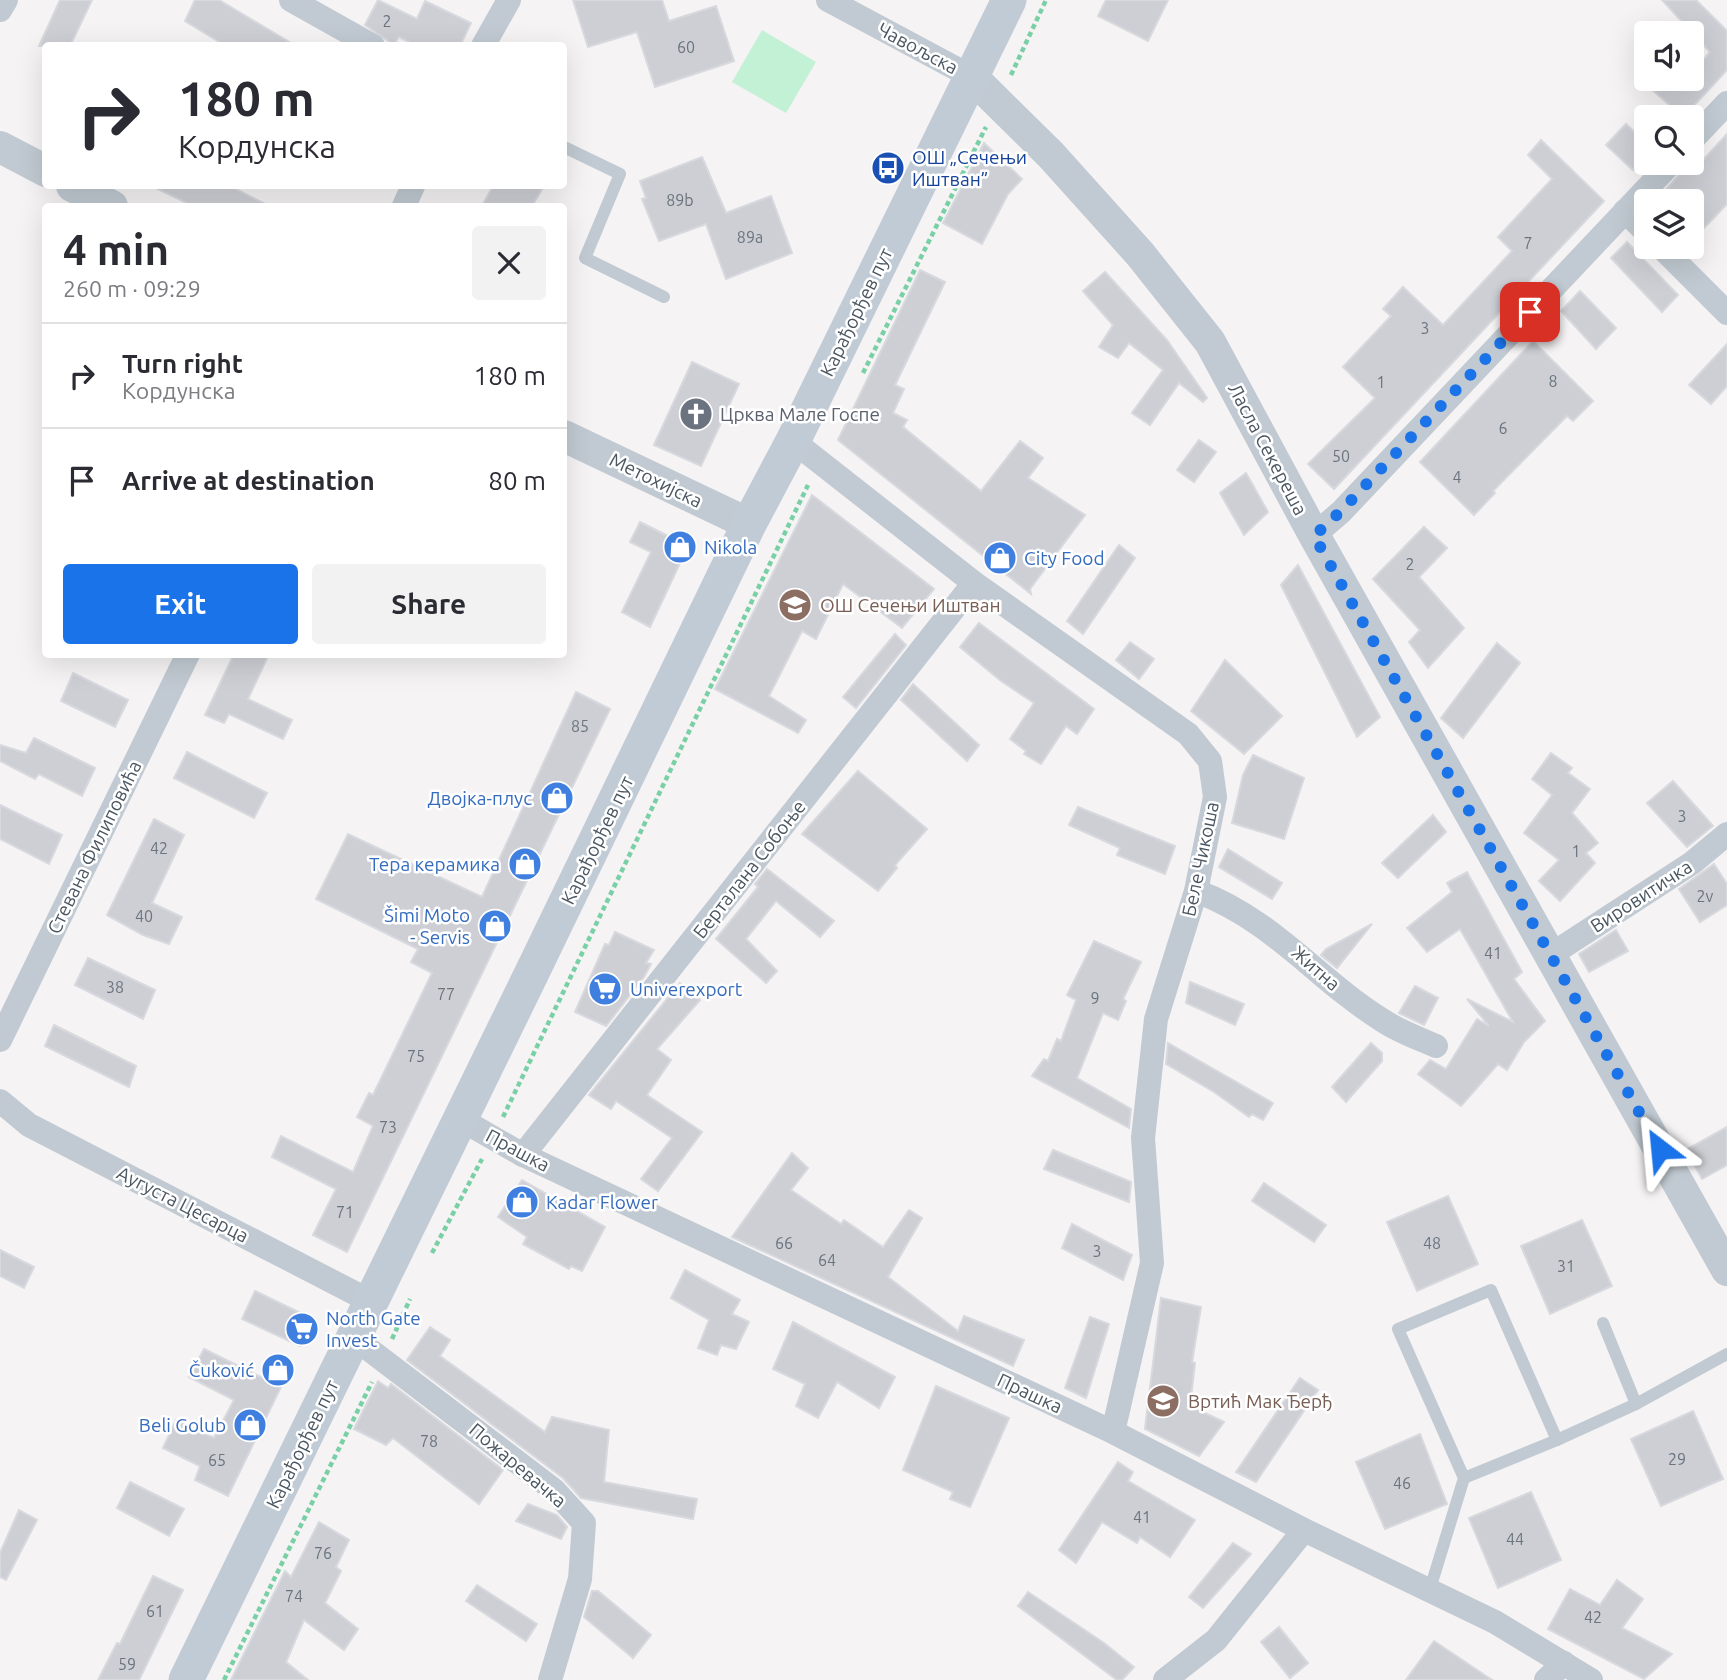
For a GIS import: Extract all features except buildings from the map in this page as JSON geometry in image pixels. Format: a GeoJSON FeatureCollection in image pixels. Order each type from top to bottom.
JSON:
{"type":"FeatureCollection","features":[{"type":"Feature","properties":{"kind":"main road","name":"Карађорђев пут"},"geometry":{"type":"LineString","coordinates":[[186,1680],[354,1338],[369,1301],[462,1120],[748,524],[806,451],[972,77],[1009,0]]}},
{"type":"Feature","properties":{"kind":"street"},"geometry":{"type":"LineString","coordinates":[[0,10],[5,0]]}},
{"type":"Feature","properties":{"kind":"street"},"geometry":{"type":"LineString","coordinates":[[291,0],[366,42]]}},
{"type":"Feature","properties":{"kind":"street"},"geometry":{"type":"LineString","coordinates":[[485,42],[509,0]]}},
{"type":"Feature","properties":{"kind":"street","name":"Чавољска"},"geometry":{"type":"LineString","coordinates":[[828,0],[972,77]]}},
{"type":"Feature","properties":{"kind":"street","name":"Ласла Секереша"},"geometry":{"type":"LineString","coordinates":[[972,77],[1051,155],[1140,254],[1210,342],[1314,536],[1552,954],[1727,1270]]}},
{"type":"Feature","properties":{"kind":"street"},"geometry":{"type":"LineString","coordinates":[[1704,127],[1727,103]]}},
{"type":"Feature","properties":{"kind":"street"},"geometry":{"type":"LineString","coordinates":[[0,147],[42,169]]}},
{"type":"Feature","properties":{"kind":"street"},"geometry":{"type":"LineString","coordinates":[[1314,536],[1350,502],[1660,175]]}},
{"type":"Feature","properties":{"kind":"street"},"geometry":{"type":"LineString","coordinates":[[78,189],[106,203]]}},
{"type":"Feature","properties":{"kind":"street"},"geometry":{"type":"LineString","coordinates":[[1625,211],[1634,220]]}},
{"type":"Feature","properties":{"kind":"street"},"geometry":{"type":"LineString","coordinates":[[1673,259],[1727,313]]}},
{"type":"Feature","properties":{"kind":"street","name":"Метохијска"},"geometry":{"type":"LineString","coordinates":[[567,437],[748,524]]}},
{"type":"Feature","properties":{"kind":"street","name":"Беле Чикоша"},"geometry":{"type":"LineString","coordinates":[[806,451],[974,583],[1188,734],[1210,761],[1215,797],[1196,891],[1156,1019],[1143,1138],[1152,1263],[1113,1432]]}},
{"type":"Feature","properties":{"kind":"street","name":"Берталана Собоње"},"geometry":{"type":"LineString","coordinates":[[523,1155],[974,583]]}},
{"type":"Feature","properties":{"kind":"street","name":"Стевана Филиповића"},"geometry":{"type":"LineString","coordinates":[[0,1040],[186,658]]}},
{"type":"Feature","properties":{"kind":"street","name":"Вировитичка"},"geometry":{"type":"LineString","coordinates":[[1552,954],[1692,863],[1727,834]]}},
{"type":"Feature","properties":{"kind":"street","name":"Житна"},"geometry":{"type":"LineString","coordinates":[[1196,891],[1226,902],[1290,944],[1339,988],[1383,1021],[1436,1046]]}},
{"type":"Feature","properties":{"kind":"street","name":"Аугуста Цесарца"},"geometry":{"type":"LineString","coordinates":[[0,1101],[29,1125],[369,1301]]}},
{"type":"Feature","properties":{"kind":"street","name":"Прашка"},"geometry":{"type":"LineString","coordinates":[[462,1120],[523,1155],[1113,1432],[1304,1530],[1430,1589],[1495,1622],[1591,1680]]}},
{"type":"Feature","properties":{"kind":"street","name":"Пожаревачка"},"geometry":{"type":"LineString","coordinates":[[354,1338],[554,1490],[584,1523],[580,1578],[550,1680]]}},
{"type":"Feature","properties":{"kind":"street"},"geometry":{"type":"LineString","coordinates":[[1165,1680],[1216,1640],[1304,1530]]}},
{"type":"Feature","properties":{"kind":"street"},"geometry":{"type":"LineString","coordinates":[[1546,1680],[1564,1663]]}},
{"type":"Feature","properties":{"kind":"lane"},"geometry":{"type":"LineString","coordinates":[[567,148],[620,174],[586,258],[664,297]]}},
{"type":"Feature","properties":{"kind":"lane"},"geometry":{"type":"LineString","coordinates":[[1430,1589],[1464,1478],[1398,1329],[1491,1290],[1557,1440]]}},
{"type":"Feature","properties":{"kind":"lane"},"geometry":{"type":"LineString","coordinates":[[1603,1323],[1636,1404]]}},
{"type":"Feature","properties":{"kind":"lane"},"geometry":{"type":"LineString","coordinates":[[1464,1478],[1636,1404],[1727,1354]]}},
{"type":"Feature","properties":{"kind":"path"},"geometry":{"type":"LineString","coordinates":[[863,375],[1046,0]]}},
{"type":"Feature","properties":{"kind":"path"},"geometry":{"type":"LineString","coordinates":[[430,1257],[493,1138],[806,451]]}},
{"type":"Feature","properties":{"kind":"path"},"geometry":{"type":"LineString","coordinates":[[224,1680],[384,1359],[413,1292]]}},
{"type":"Feature","properties":{"kind":"green space"},"geometry":{"type":"Polygon","coordinates":[[[762,30],[816,62],[786,113],[732,82],[762,30]]]}},
{"type":"Feature","properties":{"kind":"place","name":"ОШ „Сечењи Иштван”"},"geometry":{"type":"Point","coordinates":[888,168]}},
{"type":"Feature","properties":{"kind":"place","name":"Црква Мале Госпе"},"geometry":{"type":"Point","coordinates":[696,414]}},
{"type":"Feature","properties":{"kind":"place","name":"Nikola"},"geometry":{"type":"Point","coordinates":[680,547]}},
{"type":"Feature","properties":{"kind":"place","name":"City Food"},"geometry":{"type":"Point","coordinates":[1000,558]}},
{"type":"Feature","properties":{"kind":"place","name":"ОШ Сечењи Иштван"},"geometry":{"type":"Point","coordinates":[795,605]}},
{"type":"Feature","properties":{"kind":"place","name":"Двојка-плус"},"geometry":{"type":"Point","coordinates":[557,798]}},
{"type":"Feature","properties":{"kind":"place","name":"Тера керамика"},"geometry":{"type":"Point","coordinates":[525,864]}},
{"type":"Feature","properties":{"kind":"place","name":"Šimi Moto - Servis"},"geometry":{"type":"Point","coordinates":[495,926]}},
{"type":"Feature","properties":{"kind":"place","name":"Univerexport"},"geometry":{"type":"Point","coordinates":[605,989]}},
{"type":"Feature","properties":{"kind":"place","name":"Kadar Flower"},"geometry":{"type":"Point","coordinates":[522,1202]}},
{"type":"Feature","properties":{"kind":"place","name":"North Gate Invest"},"geometry":{"type":"Point","coordinates":[302,1329]}},
{"type":"Feature","properties":{"kind":"place","name":"Čuković"},"geometry":{"type":"Point","coordinates":[278,1370]}},
{"type":"Feature","properties":{"kind":"place","name":"Вртић Мак Ђерђ"},"geometry":{"type":"Point","coordinates":[1163,1401]}},
{"type":"Feature","properties":{"kind":"place","name":"Beli Golub"},"geometry":{"type":"Point","coordinates":[250,1425]}},
{"type":"Feature","properties":{"kind":"route"},"geometry":{"type":"LineString","coordinates":[[1530,312],[1314,536],[1660,1149]]}}]}
